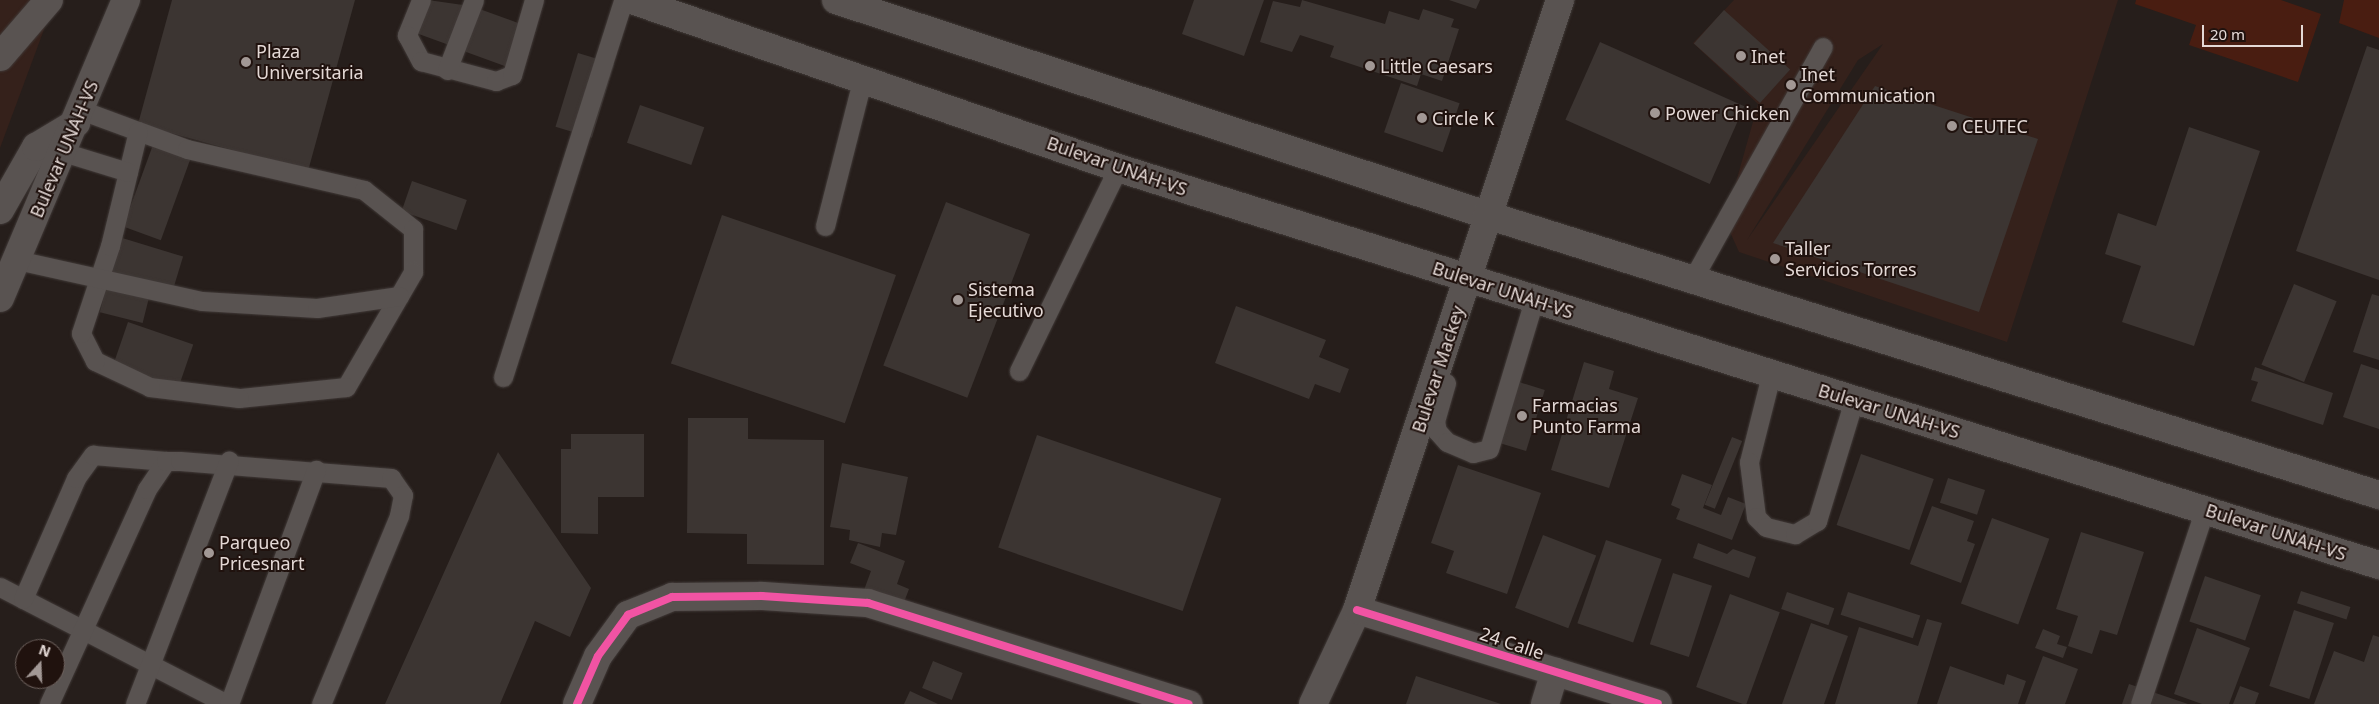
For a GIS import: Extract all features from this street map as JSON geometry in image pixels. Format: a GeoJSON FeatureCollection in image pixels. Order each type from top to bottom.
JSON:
{"type":"FeatureCollection","features":[{"type":"Feature","properties":{"kind":"main road"},"geometry":{"type":"LineString","coordinates":[[0,57],[49,0]]}},
{"type":"Feature","properties":{"kind":"main road","name":"Bulevar UNAH-VS"},"geometry":{"type":"LineString","coordinates":[[0,298],[126,0]]}},
{"type":"Feature","properties":{"kind":"main road","name":"Bulevar UNAH-VS"},"geometry":{"type":"LineString","coordinates":[[632,0],[863,77],[1118,168],[1770,375],[2205,509],[2379,565]]}},
{"type":"Feature","properties":{"kind":"main road"},"geometry":{"type":"LineString","coordinates":[[836,0],[1487,216],[2379,495]]}},
{"type":"Feature","properties":{"kind":"main road","name":"Bulevar Mackey"},"geometry":{"type":"LineString","coordinates":[[1313,704],[1357,610],[1473,280],[1487,216],[1560,0]]}},
{"type":"Feature","properties":{"kind":"main road"},"geometry":{"type":"LineString","coordinates":[[0,210],[36,146],[78,116]]}},
{"type":"Feature","properties":{"kind":"main road"},"geometry":{"type":"LineString","coordinates":[[578,704],[598,656],[628,615],[672,597],[762,596],[868,602],[1188,704]]}},
{"type":"Feature","properties":{"kind":"main road","name":"24 Calle"},"geometry":{"type":"LineString","coordinates":[[1357,610],[1658,704]]}},
{"type":"Feature","properties":{"kind":"main road"},"geometry":{"type":"LineString","coordinates":[[1545,704],[1555,672]]}},
{"type":"Feature","properties":{"kind":"lane"},"geometry":{"type":"LineString","coordinates":[[421,0],[408,43],[420,61],[482,81],[512,75],[534,0]]}},
{"type":"Feature","properties":{"kind":"lane"},"geometry":{"type":"LineString","coordinates":[[447,70],[474,0]]}},
{"type":"Feature","properties":{"kind":"lane"},"geometry":{"type":"LineString","coordinates":[[503,377],[623,0]]}},
{"type":"Feature","properties":{"kind":"lane"},"geometry":{"type":"LineString","coordinates":[[1692,280],[1823,48]]}},
{"type":"Feature","properties":{"kind":"lane"},"geometry":{"type":"LineString","coordinates":[[825,226],[863,77]]}},
{"type":"Feature","properties":{"kind":"lane"},"geometry":{"type":"LineString","coordinates":[[78,116],[138,130],[187,149],[364,190],[413,229],[413,272],[346,387],[239,398],[150,386],[95,361],[81,333],[128,172],[138,130]]}},
{"type":"Feature","properties":{"kind":"lane"},"geometry":{"type":"LineString","coordinates":[[63,152],[128,172]]}},
{"type":"Feature","properties":{"kind":"lane"},"geometry":{"type":"LineString","coordinates":[[1019,371],[1118,168]]}},
{"type":"Feature","properties":{"kind":"lane"},"geometry":{"type":"LineString","coordinates":[[17,260],[96,280],[202,300],[317,308],[399,296]]}},
{"type":"Feature","properties":{"kind":"lane"},"geometry":{"type":"LineString","coordinates":[[1473,280],[1435,421],[1447,442],[1473,453],[1488,449],[1534,300]]}},
{"type":"Feature","properties":{"kind":"lane"},"geometry":{"type":"LineString","coordinates":[[1770,375],[1749,462],[1756,517],[1766,527],[1794,534],[1817,521],[1854,400]]}},
{"type":"Feature","properties":{"kind":"lane"},"geometry":{"type":"LineString","coordinates":[[23,599],[76,478],[93,454],[166,461],[229,461],[391,478],[403,494],[399,516],[321,704]]}},
{"type":"Feature","properties":{"kind":"lane"},"geometry":{"type":"LineString","coordinates":[[49,704],[147,488],[166,461]]}},
{"type":"Feature","properties":{"kind":"lane"},"geometry":{"type":"LineString","coordinates":[[135,704],[229,461]]}},
{"type":"Feature","properties":{"kind":"lane"},"geometry":{"type":"LineString","coordinates":[[0,587],[228,704],[316,470]]}},
{"type":"Feature","properties":{"kind":"lane"},"geometry":{"type":"LineString","coordinates":[[2140,704],[2205,509]]}},
{"type":"Feature","properties":{"kind":"shaded area"},"geometry":{"type":"Polygon","coordinates":[[[0,0],[55,0],[0,148],[0,0]]]}},
{"type":"Feature","properties":{"kind":"shaded area","name":"CEUTEC"},"geometry":{"type":"Polygon","coordinates":[[[1734,0],[2118,0],[2007,342],[1739,252],[1725,221],[1758,104],[1693,43],[1734,0]],[[1883,44],[1858,60],[1747,240],[1883,44]]]}},
{"type":"Feature","properties":{"kind":"shaded area"},"geometry":{"type":"Polygon","coordinates":[[[2136,0],[2281,0],[2321,14],[2298,82],[2189,45],[2196,25],[2135,4],[2136,0]]]}},
{"type":"Feature","properties":{"kind":"shaded area"},"geometry":{"type":"Polygon","coordinates":[[[2344,0],[2379,0],[2379,38],[2339,23],[2344,0]]]}},
{"type":"Feature","properties":{"kind":"building","name":"Plaza Universitaria"},"geometry":{"type":"Polygon","coordinates":[[[172,0],[355,0],[308,171],[138,124],[172,0]]]}},
{"type":"Feature","properties":{"kind":"building"},"geometry":{"type":"Polygon","coordinates":[[[428,0],[463,5],[449,45],[416,33],[428,0]]]}},
{"type":"Feature","properties":{"kind":"building"},"geometry":{"type":"Polygon","coordinates":[[[1194,0],[1264,0],[1244,56],[1182,34],[1194,0]]]}},
{"type":"Feature","properties":{"kind":"building"},"geometry":{"type":"Polygon","coordinates":[[[1302,0],[1385,24],[1389,11],[1419,20],[1423,9],[1454,19],[1451,27],[1459,29],[1442,81],[1421,74],[1417,86],[1330,57],[1334,46],[1300,35],[1292,52],[1260,42],[1273,1],[1300,7],[1302,0]]]}},
{"type":"Feature","properties":{"kind":"building"},"geometry":{"type":"Polygon","coordinates":[[[1449,0],[1480,0],[1476,9],[1449,0]]]}},
{"type":"Feature","properties":{"kind":"building"},"geometry":{"type":"Polygon","coordinates":[[[474,7],[523,25],[507,67],[459,49],[474,7]]]}},
{"type":"Feature","properties":{"kind":"building","name":"Inet"},"geometry":{"type":"Polygon","coordinates":[[[1724,10],[1790,70],[1760,103],[1694,43],[1724,10]]]}},
{"type":"Feature","properties":{"kind":"building","name":"Power Chicken"},"geometry":{"type":"Polygon","coordinates":[[[1600,42],[1744,106],[1710,184],[1565,120],[1600,42]]]}},
{"type":"Feature","properties":{"kind":"building"},"geometry":{"type":"Polygon","coordinates":[[[2367,46],[2379,50],[2379,280],[2296,251],[2367,46]]]}},
{"type":"Feature","properties":{"kind":"building"},"geometry":{"type":"Polygon","coordinates":[[[578,53],[614,64],[592,138],[555,127],[578,53]]]}},
{"type":"Feature","properties":{"kind":"building","name":"Circle K"},"geometry":{"type":"Polygon","coordinates":[[[1401,83],[1460,103],[1443,152],[1384,132],[1401,83]]]}},
{"type":"Feature","properties":{"kind":"building","name":"CEUTEC"},"geometry":{"type":"Polygon","coordinates":[[[1875,86],[2038,139],[1979,312],[1773,243],[1875,86]]]}},
{"type":"Feature","properties":{"kind":"building"},"geometry":{"type":"Polygon","coordinates":[[[640,105],[704,127],[691,165],[627,143],[640,105]]]}},
{"type":"Feature","properties":{"kind":"building"},"geometry":{"type":"Polygon","coordinates":[[[2189,127],[2260,151],[2194,346],[2122,322],[2141,266],[2105,254],[2118,213],[2156,226],[2189,127]]]}},
{"type":"Feature","properties":{"kind":"building"},"geometry":{"type":"Polygon","coordinates":[[[154,142],[192,156],[161,240],[123,227],[154,142]]]}},
{"type":"Feature","properties":{"kind":"building"},"geometry":{"type":"Polygon","coordinates":[[[412,181],[467,200],[456,230],[402,211],[412,181]]]}},
{"type":"Feature","properties":{"kind":"building"},"geometry":{"type":"Polygon","coordinates":[[[946,202],[1030,234],[967,398],[883,365],[946,202]]]}},
{"type":"Feature","properties":{"kind":"building"},"geometry":{"type":"Polygon","coordinates":[[[722,215],[896,275],[845,423],[671,363],[722,215]]]}},
{"type":"Feature","properties":{"kind":"building"},"geometry":{"type":"Polygon","coordinates":[[[119,237],[183,257],[173,291],[108,271],[119,237]]]}},
{"type":"Feature","properties":{"kind":"building"},"geometry":{"type":"Polygon","coordinates":[[[2294,284],[2337,301],[2304,382],[2261,365],[2294,284]]]}},
{"type":"Feature","properties":{"kind":"building"},"geometry":{"type":"Polygon","coordinates":[[[106,288],[149,299],[143,323],[100,312],[106,288]]]}},
{"type":"Feature","properties":{"kind":"building"},"geometry":{"type":"Polygon","coordinates":[[[2372,294],[2379,296],[2379,360],[2353,352],[2372,294]]]}},
{"type":"Feature","properties":{"kind":"building"},"geometry":{"type":"Polygon","coordinates":[[[1236,306],[1326,340],[1319,357],[1349,369],[1340,393],[1315,384],[1309,399],[1215,363],[1236,306]]]}},
{"type":"Feature","properties":{"kind":"building"},"geometry":{"type":"Polygon","coordinates":[[[128,322],[193,344],[179,387],[113,365],[128,322]]]}},
{"type":"Feature","properties":{"kind":"building"},"geometry":{"type":"Polygon","coordinates":[[[1584,362],[1614,371],[1609,389],[1638,398],[1609,488],[1551,470],[1584,362]]]}},
{"type":"Feature","properties":{"kind":"building"},"geometry":{"type":"Polygon","coordinates":[[[2361,364],[2379,370],[2379,429],[2343,417],[2361,364]]]}},
{"type":"Feature","properties":{"kind":"building"},"geometry":{"type":"Polygon","coordinates":[[[2255,367],[2333,393],[2323,425],[2251,401],[2258,382],[2251,380],[2255,367]]]}},
{"type":"Feature","properties":{"kind":"building","name":"Farmacias Punto Farma"},"geometry":{"type":"Polygon","coordinates":[[[1519,382],[1545,390],[1526,451],[1500,443],[1519,382]]]}},
{"type":"Feature","properties":{"kind":"building"},"geometry":{"type":"Polygon","coordinates":[[[688,418],[748,418],[748,439],[824,440],[824,565],[747,564],[747,534],[687,533],[688,418]]]}},
{"type":"Feature","properties":{"kind":"building"},"geometry":{"type":"Polygon","coordinates":[[[571,434],[644,434],[644,497],[598,497],[598,534],[561,533],[561,449],[571,449],[571,434]]]}},
{"type":"Feature","properties":{"kind":"building"},"geometry":{"type":"Polygon","coordinates":[[[1037,435],[1221,498],[1183,611],[998,548],[1037,435]]]}},
{"type":"Feature","properties":{"kind":"building"},"geometry":{"type":"Polygon","coordinates":[[[1732,437],[1742,441],[1715,509],[1705,505],[1732,437]]]}},
{"type":"Feature","properties":{"kind":"building"},"geometry":{"type":"Polygon","coordinates":[[[498,452],[591,588],[570,637],[535,621],[500,704],[385,704],[498,452]]]}},
{"type":"Feature","properties":{"kind":"building"},"geometry":{"type":"Polygon","coordinates":[[[1861,454],[1934,479],[1909,550],[1837,525],[1861,454]]]}},
{"type":"Feature","properties":{"kind":"building"},"geometry":{"type":"Polygon","coordinates":[[[842,463],[908,477],[896,535],[882,533],[880,547],[849,540],[850,530],[830,527],[842,463]]]}},
{"type":"Feature","properties":{"kind":"building"},"geometry":{"type":"Polygon","coordinates":[[[1458,465],[1541,493],[1507,594],[1446,573],[1454,551],[1431,543],[1458,465]]]}},
{"type":"Feature","properties":{"kind":"building"},"geometry":{"type":"Polygon","coordinates":[[[1682,474],[1712,485],[1703,508],[1721,515],[1728,497],[1746,504],[1732,540],[1676,519],[1680,509],[1671,505],[1682,474]]]}},
{"type":"Feature","properties":{"kind":"building"},"geometry":{"type":"Polygon","coordinates":[[[1948,478],[1985,490],[1977,515],[1940,503],[1948,478]]]}},
{"type":"Feature","properties":{"kind":"building"},"geometry":{"type":"Polygon","coordinates":[[[1932,506],[1974,521],[1967,541],[1975,544],[1961,583],[1910,564],[1932,506]]]}},
{"type":"Feature","properties":{"kind":"building"},"geometry":{"type":"Polygon","coordinates":[[[1992,518],[2049,539],[2018,624],[1961,604],[1992,518]]]}},
{"type":"Feature","properties":{"kind":"building"},"geometry":{"type":"Polygon","coordinates":[[[2081,532],[2144,552],[2117,635],[2100,630],[2092,654],[2068,646],[2078,616],[2056,609],[2081,532]]]}},
{"type":"Feature","properties":{"kind":"building"},"geometry":{"type":"Polygon","coordinates":[[[1543,535],[1596,555],[1568,628],[1515,608],[1543,535]]]}},
{"type":"Feature","properties":{"kind":"building"},"geometry":{"type":"Polygon","coordinates":[[[1606,540],[1662,559],[1633,642],[1577,623],[1606,540]]]}},
{"type":"Feature","properties":{"kind":"building"},"geometry":{"type":"Polygon","coordinates":[[[858,543],[905,561],[897,584],[909,589],[903,605],[864,590],[871,571],[850,563],[858,543]]]}},
{"type":"Feature","properties":{"kind":"building"},"geometry":{"type":"Polygon","coordinates":[[[1698,543],[1727,554],[1733,549],[1756,557],[1749,578],[1693,558],[1698,543]]]}},
{"type":"Feature","properties":{"kind":"building"},"geometry":{"type":"Polygon","coordinates":[[[1673,573],[1712,586],[1689,657],[1650,644],[1673,573]]]}},
{"type":"Feature","properties":{"kind":"building"},"geometry":{"type":"Polygon","coordinates":[[[2205,576],[2261,595],[2245,641],[2189,621],[2205,576]]]}},
{"type":"Feature","properties":{"kind":"building"},"geometry":{"type":"Polygon","coordinates":[[[2301,591],[2350,607],[2346,619],[2297,603],[2301,591]]]}},
{"type":"Feature","properties":{"kind":"building"},"geometry":{"type":"Polygon","coordinates":[[[1787,592],[1834,608],[1828,625],[1781,609],[1787,592]]]}},
{"type":"Feature","properties":{"kind":"building"},"geometry":{"type":"Polygon","coordinates":[[[1848,592],[1920,615],[1913,638],[1841,615],[1848,592]]]}},
{"type":"Feature","properties":{"kind":"building"},"geometry":{"type":"Polygon","coordinates":[[[1730,594],[1780,612],[1746,704],[1696,687],[1730,594]]]}},
{"type":"Feature","properties":{"kind":"building"},"geometry":{"type":"Polygon","coordinates":[[[2294,610],[2334,623],[2309,699],[2269,686],[2294,610]]]}},
{"type":"Feature","properties":{"kind":"building"},"geometry":{"type":"Polygon","coordinates":[[[1927,619],[1942,623],[1917,704],[1835,704],[1859,627],[1918,646],[1927,619]]]}},
{"type":"Feature","properties":{"kind":"building"},"geometry":{"type":"Polygon","coordinates":[[[1811,623],[1848,636],[1824,704],[1782,704],[1811,623]]]}},
{"type":"Feature","properties":{"kind":"building"},"geometry":{"type":"Polygon","coordinates":[[[2197,628],[2250,648],[2229,704],[2202,704],[2174,694],[2197,628]]]}},
{"type":"Feature","properties":{"kind":"building"},"geometry":{"type":"Polygon","coordinates":[[[2043,629],[2060,636],[2057,644],[2067,647],[2063,658],[2035,648],[2043,629]]]}},
{"type":"Feature","properties":{"kind":"building"},"geometry":{"type":"Polygon","coordinates":[[[2373,635],[2379,637],[2379,704],[2314,704],[2334,651],[2364,662],[2373,635]]]}},
{"type":"Feature","properties":{"kind":"building"},"geometry":{"type":"Polygon","coordinates":[[[2043,656],[2078,669],[2065,704],[2025,704],[2043,656]]]}},
{"type":"Feature","properties":{"kind":"building"},"geometry":{"type":"Polygon","coordinates":[[[933,661],[963,673],[952,700],[922,688],[933,661]]]}},
{"type":"Feature","properties":{"kind":"building"},"geometry":{"type":"Polygon","coordinates":[[[1950,666],[2004,685],[2007,674],[2026,681],[2018,704],[1937,704],[1950,666]]]}},
{"type":"Feature","properties":{"kind":"building"},"geometry":{"type":"Polygon","coordinates":[[[1416,676],[1501,704],[1406,704],[1416,676]]]}},
{"type":"Feature","properties":{"kind":"building"},"geometry":{"type":"Polygon","coordinates":[[[2129,684],[2188,704],[2122,704],[2129,684]]]}},
{"type":"Feature","properties":{"kind":"building"},"geometry":{"type":"Polygon","coordinates":[[[2240,686],[2259,693],[2255,704],[2233,704],[2240,686]]]}},
{"type":"Feature","properties":{"kind":"building"},"geometry":{"type":"Polygon","coordinates":[[[910,691],[938,704],[904,704],[910,691]]]}},
{"type":"Feature","properties":{"kind":"cycle path"},"geometry":{"type":"LineString","coordinates":[[577,704],[598,656],[628,615],[672,597],[762,596],[868,603],[1188,704]]}},
{"type":"Feature","properties":{"kind":"cycle path"},"geometry":{"type":"LineString","coordinates":[[1357,610],[1658,704]]}},
{"type":"Feature","properties":{"kind":"place","name":"Inet"},"geometry":{"type":"Point","coordinates":[1741,56]}},
{"type":"Feature","properties":{"kind":"place","name":"Plaza Universitaria"},"geometry":{"type":"Point","coordinates":[246,62]}},
{"type":"Feature","properties":{"kind":"place","name":"Little Caesars"},"geometry":{"type":"Point","coordinates":[1370,66]}},
{"type":"Feature","properties":{"kind":"place","name":"Inet Communication"},"geometry":{"type":"Point","coordinates":[1791,85]}},
{"type":"Feature","properties":{"kind":"place","name":"Power Chicken"},"geometry":{"type":"Point","coordinates":[1655,113]}},
{"type":"Feature","properties":{"kind":"place","name":"Circle K"},"geometry":{"type":"Point","coordinates":[1422,118]}},
{"type":"Feature","properties":{"kind":"place","name":"CEUTEC"},"geometry":{"type":"Point","coordinates":[1952,126]}},
{"type":"Feature","properties":{"kind":"place","name":"Taller Servicios Torres"},"geometry":{"type":"Point","coordinates":[1775,259]}},
{"type":"Feature","properties":{"kind":"place","name":"Sistema Ejecutivo"},"geometry":{"type":"Point","coordinates":[958,300]}},
{"type":"Feature","properties":{"kind":"place","name":"Farmacias Punto Farma"},"geometry":{"type":"Point","coordinates":[1522,416]}},
{"type":"Feature","properties":{"kind":"place","name":"Parqueo Pricesnart"},"geometry":{"type":"Point","coordinates":[209,553]}}]}
